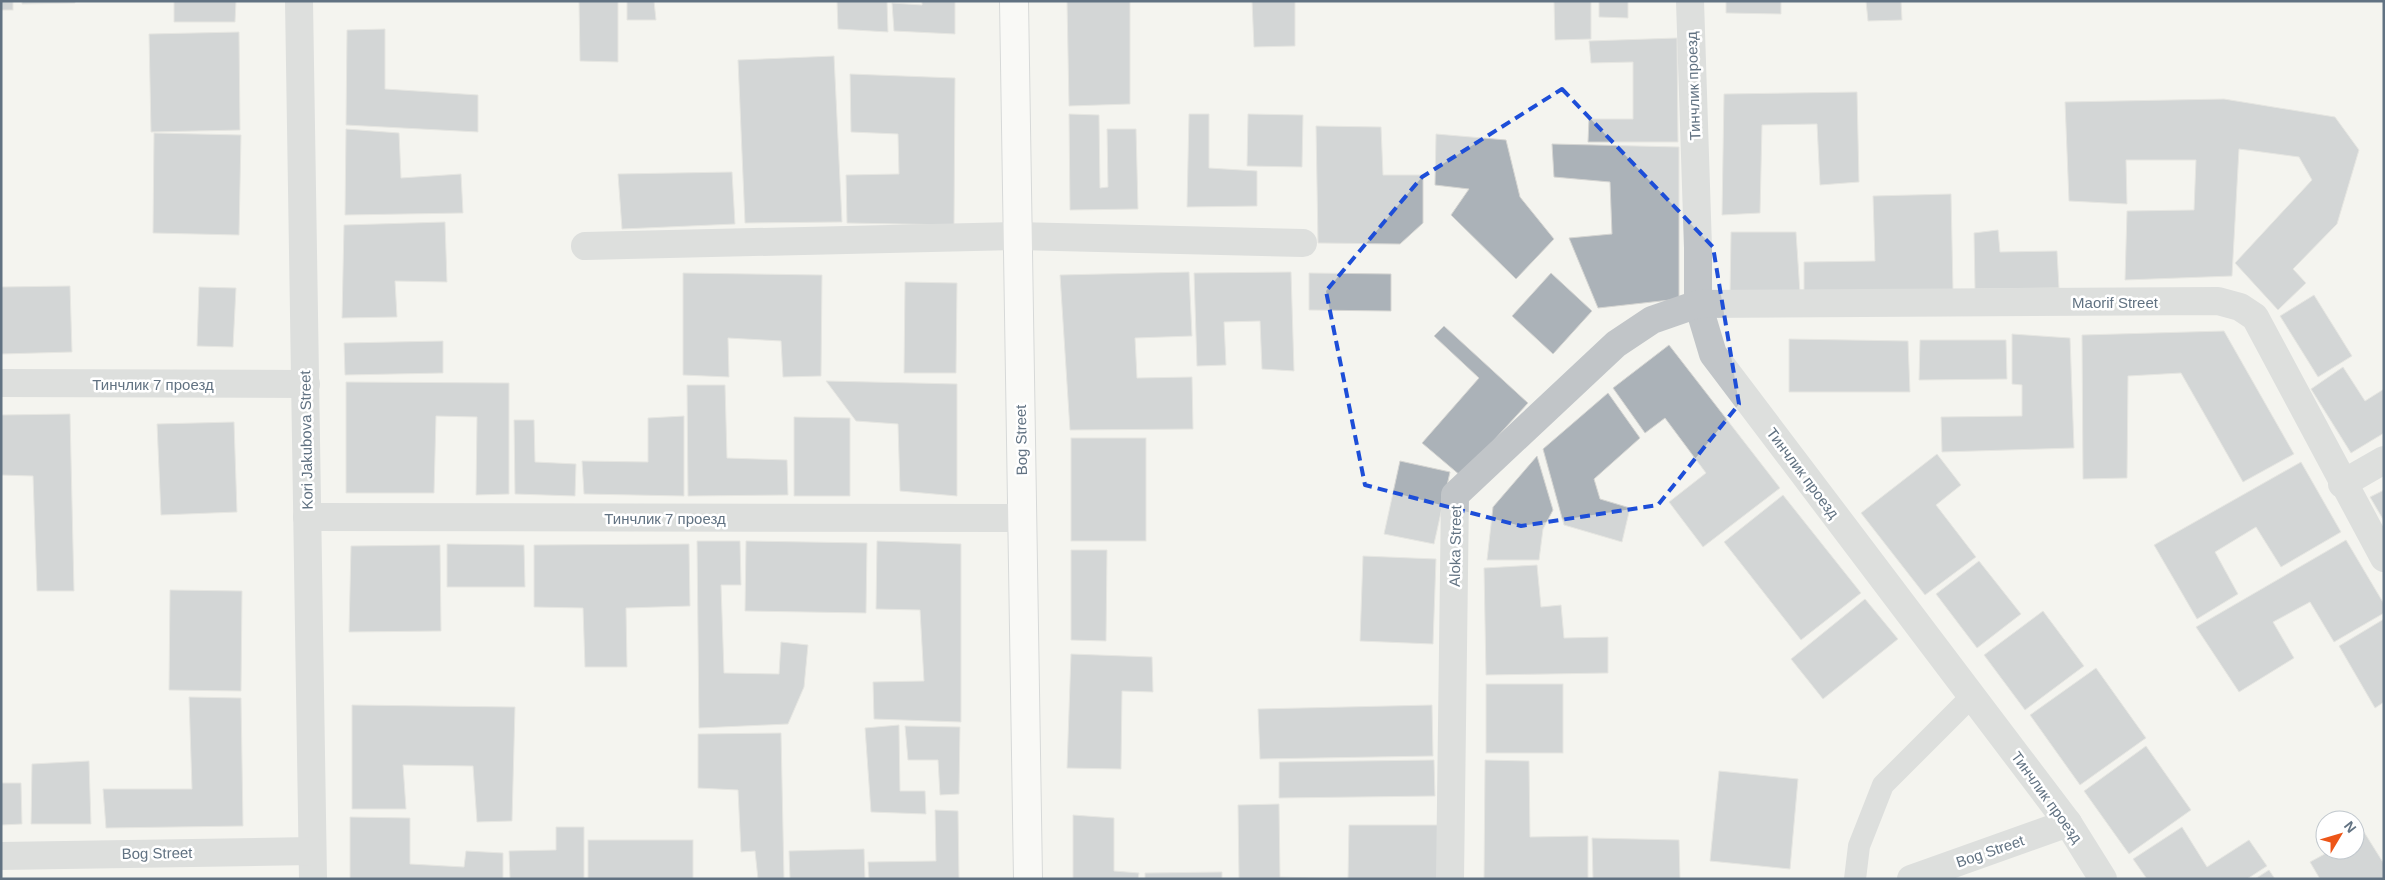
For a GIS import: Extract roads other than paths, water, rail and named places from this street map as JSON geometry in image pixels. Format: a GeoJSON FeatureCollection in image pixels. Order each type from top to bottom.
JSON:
{"type":"FeatureCollection","features":[{"type":"Feature","properties":{"kind":"street","name":"Kori Jakubova Street"},"geometry":{"type":"LineString","coordinates":[[299,1],[313,879]]}},
{"type":"Feature","properties":{"kind":"street","name":"Bog Street"},"geometry":{"type":"LineString","coordinates":[[1014,1],[1016,236],[1028,879]]}},
{"type":"Feature","properties":{"kind":"street","name":"Тинчлик проезд"},"geometry":{"type":"LineString","coordinates":[[1690,1],[1698,304],[1713,354],[2068,823],[2103,879]]}},
{"type":"Feature","properties":{"kind":"street"},"geometry":{"type":"LineString","coordinates":[[585,246],[1016,236],[1303,243]]}},
{"type":"Feature","properties":{"kind":"street","name":"Maorif Street"},"geometry":{"type":"LineString","coordinates":[[1698,304],[2218,301],[2240,306],[2255,317],[2342,484],[2384,558]]}},
{"type":"Feature","properties":{"kind":"street","name":"Aloka Street"},"geometry":{"type":"LineString","coordinates":[[1450,879],[1455,495],[1616,344],[1652,320],[1698,304]]}},
{"type":"Feature","properties":{"kind":"street","name":"Тинчлик 7 проезд"},"geometry":{"type":"LineString","coordinates":[[1,383],[306,384]]}},
{"type":"Feature","properties":{"kind":"street"},"geometry":{"type":"LineString","coordinates":[[2342,484],[2384,460]]}},
{"type":"Feature","properties":{"kind":"street","name":"Тинчлик 7 проезд"},"geometry":{"type":"LineString","coordinates":[[308,517],[1022,518]]}},
{"type":"Feature","properties":{"kind":"street","name":"Bog Street"},"geometry":{"type":"LineString","coordinates":[[1911,879],[2068,823]]}},
{"type":"Feature","properties":{"kind":"street","name":"Bog Street"},"geometry":{"type":"LineString","coordinates":[[1,856],[312,851]]}},
{"type":"Feature","properties":{"kind":"lane"},"geometry":{"type":"LineString","coordinates":[[1855,879],[1859,846],[1883,785],[1972,696]]}}]}
